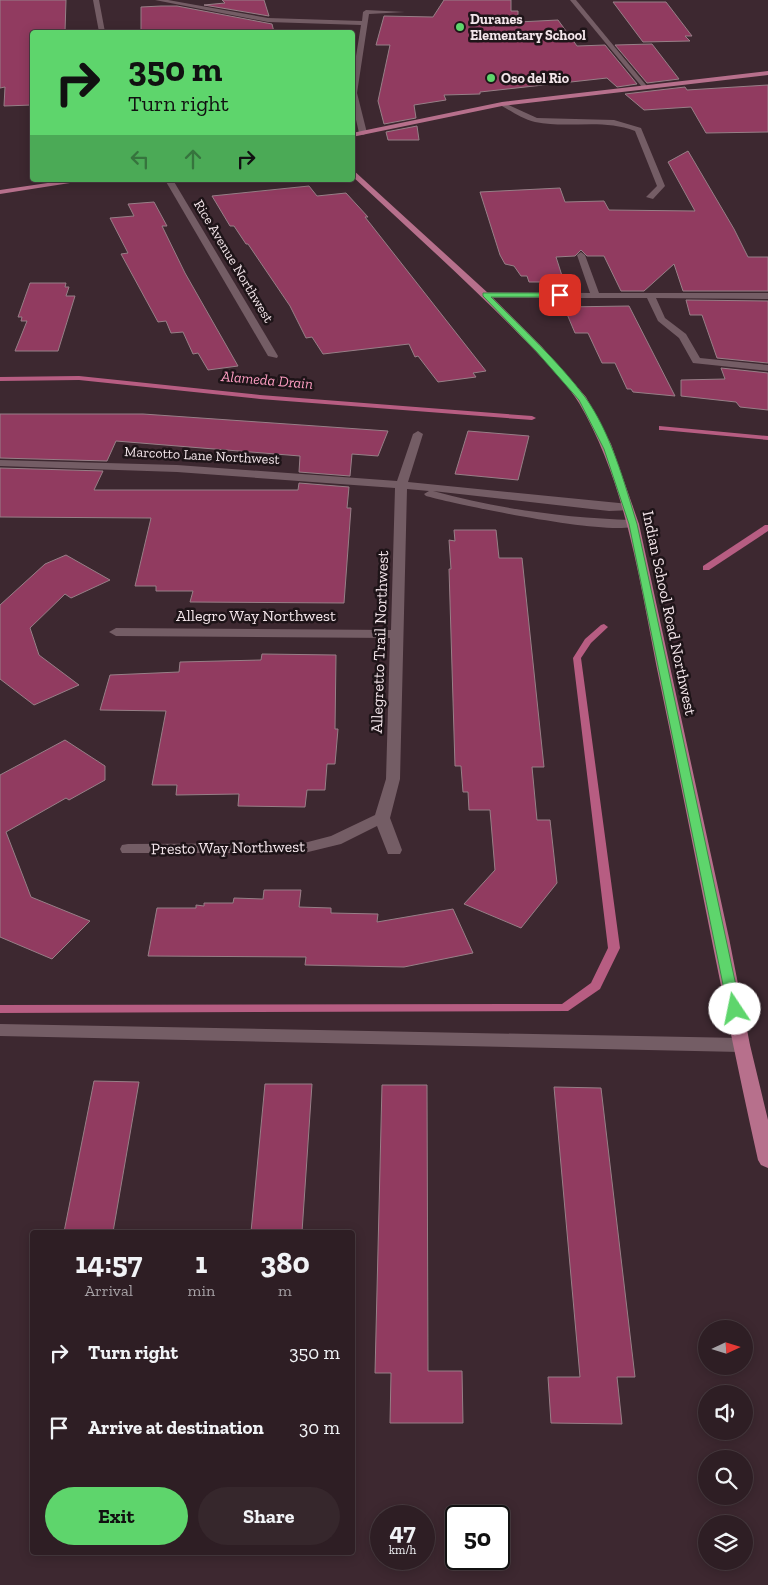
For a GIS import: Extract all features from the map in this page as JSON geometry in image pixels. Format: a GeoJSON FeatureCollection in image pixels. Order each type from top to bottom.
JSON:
{"type":"FeatureCollection","features":[{"type":"Feature","properties":{"kind":"main road"},"geometry":{"type":"LineString","coordinates":[[355,134],[502,104],[768,73]]}},
{"type":"Feature","properties":{"kind":"main road","name":"Indian School Road Northwest"},"geometry":{"type":"LineString","coordinates":[[355,174],[485,295],[539,349],[582,399],[606,444],[633,524],[719,928],[741,1045],[768,1160]]}},
{"type":"Feature","properties":{"kind":"main road"},"geometry":{"type":"LineString","coordinates":[[0,192],[71,182]]}},
{"type":"Feature","properties":{"kind":"street"},"geometry":{"type":"LineString","coordinates":[[96,0],[102,30]]}},
{"type":"Feature","properties":{"kind":"street"},"geometry":{"type":"LineString","coordinates":[[158,0],[268,20],[363,23]]}},
{"type":"Feature","properties":{"kind":"street"},"geometry":{"type":"LineString","coordinates":[[573,0],[644,86]]}},
{"type":"Feature","properties":{"kind":"street"},"geometry":{"type":"LineString","coordinates":[[355,85],[366,12],[402,12]]}},
{"type":"Feature","properties":{"kind":"street"},"geometry":{"type":"LineString","coordinates":[[355,97],[363,133]]}},
{"type":"Feature","properties":{"kind":"street"},"geometry":{"type":"LineString","coordinates":[[502,104],[536,120],[608,121],[625,123],[638,130],[661,186],[650,197]]}},
{"type":"Feature","properties":{"kind":"street","name":"Rice Avenue Northwest"},"geometry":{"type":"LineString","coordinates":[[170,182],[273,356]]}},
{"type":"Feature","properties":{"kind":"street"},"geometry":{"type":"LineString","coordinates":[[581,255],[595,295]]}},
{"type":"Feature","properties":{"kind":"street"},"geometry":{"type":"LineString","coordinates":[[485,295],[768,296]]}},
{"type":"Feature","properties":{"kind":"street"},"geometry":{"type":"LineString","coordinates":[[650,295],[661,319],[683,336],[697,361],[768,368]]}},
{"type":"Feature","properties":{"kind":"street","name":"Allegretto Trail Northwest"},"geometry":{"type":"LineString","coordinates":[[382,818],[393,779],[395,634],[401,486],[418,434]]}},
{"type":"Feature","properties":{"kind":"street","name":"Marcotto Lane Northwest"},"geometry":{"type":"LineString","coordinates":[[0,464],[70,463],[223,470],[474,491],[588,507],[629,508]]}},
{"type":"Feature","properties":{"kind":"street","name":"Marcotto Lane Northwest"},"geometry":{"type":"LineString","coordinates":[[401,486],[468,505],[589,523],[633,524]]}},
{"type":"Feature","properties":{"kind":"street","name":"Allegro Way Northwest"},"geometry":{"type":"LineString","coordinates":[[116,632],[395,634]]}},
{"type":"Feature","properties":{"kind":"street"},"geometry":{"type":"LineString","coordinates":[[382,818],[394,850]]}},
{"type":"Feature","properties":{"kind":"street","name":"Presto Way Northwest"},"geometry":{"type":"LineString","coordinates":[[128,849],[304,848],[336,840],[382,818]]}},
{"type":"Feature","properties":{"kind":"street"},"geometry":{"type":"LineString","coordinates":[[0,1030],[741,1045]]}},
{"type":"Feature","properties":{"kind":"building"},"geometry":{"type":"Polygon","coordinates":[[[0,0],[66,0],[65,30],[30,30],[30,105],[4,106],[5,87],[0,88],[0,0]]]}},
{"type":"Feature","properties":{"kind":"building"},"geometry":{"type":"Polygon","coordinates":[[[222,0],[264,0],[269,16],[204,5],[225,3],[222,0]]]}},
{"type":"Feature","properties":{"kind":"building"},"geometry":{"type":"Polygon","coordinates":[[[444,0],[511,0],[511,11],[518,11],[518,22],[558,20],[577,46],[605,45],[637,84],[617,87],[607,78],[480,92],[480,94],[444,95],[446,100],[414,105],[416,118],[384,124],[378,101],[390,45],[376,45],[384,16],[433,17],[444,0]]]}},
{"type":"Feature","properties":{"kind":"building"},"geometry":{"type":"Polygon","coordinates":[[[613,2],[666,2],[692,36],[685,36],[690,41],[643,42],[613,2]]]}},
{"type":"Feature","properties":{"kind":"building"},"geometry":{"type":"Polygon","coordinates":[[[177,6],[272,24],[274,30],[141,30],[141,7],[177,6]]]}},
{"type":"Feature","properties":{"kind":"building"},"geometry":{"type":"Polygon","coordinates":[[[652,44],[679,79],[647,83],[615,45],[652,44]]]}},
{"type":"Feature","properties":{"kind":"building"},"geometry":{"type":"Polygon","coordinates":[[[768,85],[768,132],[706,133],[691,107],[644,110],[625,94],[685,87],[687,90],[768,85]]]}},
{"type":"Feature","properties":{"kind":"building"},"geometry":{"type":"Polygon","coordinates":[[[417,126],[419,140],[388,140],[386,132],[417,126]]]}},
{"type":"Feature","properties":{"kind":"building"},"geometry":{"type":"Polygon","coordinates":[[[688,151],[734,229],[748,257],[768,257],[768,291],[683,291],[674,264],[644,291],[621,291],[604,256],[587,256],[581,250],[575,256],[556,257],[564,282],[529,282],[527,276],[521,276],[514,266],[505,264],[500,255],[480,192],[560,188],[565,202],[604,201],[609,210],[695,211],[668,162],[688,151]]]}},
{"type":"Feature","properties":{"kind":"building"},"geometry":{"type":"Polygon","coordinates":[[[309,186],[317,196],[346,193],[368,217],[365,217],[486,371],[473,373],[476,377],[438,382],[418,356],[415,357],[409,344],[323,354],[312,337],[306,338],[290,306],[248,244],[246,244],[234,226],[230,226],[212,196],[309,186]]]}},
{"type":"Feature","properties":{"kind":"building"},"geometry":{"type":"Polygon","coordinates":[[[154,202],[167,226],[162,226],[185,273],[238,366],[208,370],[198,353],[193,354],[183,332],[171,333],[166,321],[158,322],[121,254],[128,253],[110,218],[134,216],[128,204],[154,202]]]}},
{"type":"Feature","properties":{"kind":"building"},"geometry":{"type":"Polygon","coordinates":[[[30,283],[66,283],[65,287],[69,287],[66,296],[75,296],[58,351],[15,351],[27,321],[21,321],[22,317],[18,317],[30,283]]]}},
{"type":"Feature","properties":{"kind":"building"},"geometry":{"type":"Polygon","coordinates":[[[686,300],[768,301],[768,363],[717,358],[702,315],[690,315],[686,300]]]}},
{"type":"Feature","properties":{"kind":"building"},"geometry":{"type":"Polygon","coordinates":[[[629,306],[675,396],[633,392],[631,389],[627,389],[615,363],[602,363],[588,333],[575,333],[564,307],[629,306]]]}},
{"type":"Feature","properties":{"kind":"building"},"geometry":{"type":"Polygon","coordinates":[[[721,368],[768,373],[768,410],[740,407],[736,402],[681,396],[681,380],[725,379],[721,368]]]}},
{"type":"Feature","properties":{"kind":"building"},"geometry":{"type":"Polygon","coordinates":[[[0,414],[143,414],[388,431],[378,456],[352,454],[350,476],[299,472],[300,456],[116,441],[107,461],[0,458],[0,414]]]}},
{"type":"Feature","properties":{"kind":"building"},"geometry":{"type":"Polygon","coordinates":[[[468,431],[529,436],[518,480],[455,474],[468,431]]]}},
{"type":"Feature","properties":{"kind":"building"},"geometry":{"type":"Polygon","coordinates":[[[0,468],[103,471],[94,490],[298,490],[299,483],[349,487],[347,508],[351,508],[344,603],[190,602],[193,591],[156,591],[156,586],[135,586],[151,518],[0,517],[0,468]]]}},
{"type":"Feature","properties":{"kind":"building"},"geometry":{"type":"Polygon","coordinates":[[[454,530],[496,530],[499,558],[522,558],[544,767],[532,767],[537,820],[550,820],[557,883],[521,928],[464,904],[495,870],[490,810],[469,810],[468,792],[463,792],[461,766],[455,766],[449,569],[451,569],[449,540],[455,541],[454,530]]]}},
{"type":"Feature","properties":{"kind":"building"},"geometry":{"type":"Polygon","coordinates":[[[66,555],[110,580],[71,598],[65,594],[30,628],[39,655],[79,685],[34,705],[0,679],[0,605],[45,564],[66,555]]]}},
{"type":"Feature","properties":{"kind":"building"},"geometry":{"type":"Polygon","coordinates":[[[262,654],[336,655],[335,729],[338,729],[335,764],[327,764],[325,790],[307,790],[305,807],[238,806],[239,794],[176,795],[177,785],[152,785],[166,711],[100,710],[110,675],[179,672],[180,662],[261,660],[262,654]]]}},
{"type":"Feature","properties":{"kind":"building"},"geometry":{"type":"Polygon","coordinates":[[[65,740],[105,766],[105,780],[69,800],[66,798],[6,832],[31,897],[90,921],[52,959],[0,937],[0,775],[65,740]]]}},
{"type":"Feature","properties":{"kind":"building"},"geometry":{"type":"Polygon","coordinates":[[[264,890],[301,890],[299,907],[331,908],[331,913],[378,914],[377,922],[453,909],[473,953],[404,967],[305,965],[306,957],[148,956],[157,908],[196,908],[196,905],[204,906],[204,903],[233,903],[234,898],[263,899],[264,890]]]}},
{"type":"Feature","properties":{"kind":"building"},"geometry":{"type":"Polygon","coordinates":[[[94,1081],[139,1082],[113,1230],[64,1230],[94,1081]]]}},
{"type":"Feature","properties":{"kind":"building"},"geometry":{"type":"Polygon","coordinates":[[[265,1084],[312,1084],[302,1230],[251,1230],[265,1084]]]}},
{"type":"Feature","properties":{"kind":"building"},"geometry":{"type":"Polygon","coordinates":[[[382,1085],[427,1085],[428,1371],[462,1371],[463,1423],[390,1423],[391,1373],[375,1373],[382,1085]]]}},
{"type":"Feature","properties":{"kind":"building"},"geometry":{"type":"Polygon","coordinates":[[[554,1087],[601,1088],[635,1377],[617,1377],[622,1424],[551,1423],[548,1377],[580,1377],[554,1087]]]}},
{"type":"Feature","properties":{"kind":"waterway","name":"Alameda Drain"},"geometry":{"type":"LineString","coordinates":[[0,379],[79,378],[260,397],[532,418]]}},
{"type":"Feature","properties":{"kind":"waterway","name":"Alameda Drain"},"geometry":{"type":"LineString","coordinates":[[662,428],[768,438]]}},
{"type":"Feature","properties":{"kind":"waterway"},"geometry":{"type":"LineString","coordinates":[[706,568],[768,527]]}},
{"type":"Feature","properties":{"kind":"waterway"},"geometry":{"type":"LineString","coordinates":[[0,1009],[564,1008],[596,986],[614,948],[577,658],[588,641],[604,627]]}},
{"type":"Feature","properties":{"kind":"place","name":"Duranes Elementary School"},"geometry":{"type":"Point","coordinates":[460,27]}},
{"type":"Feature","properties":{"kind":"place","name":"Oso del Rio"},"geometry":{"type":"Point","coordinates":[491,78]}},
{"type":"Feature","properties":{"kind":"route"},"geometry":{"type":"LineString","coordinates":[[560,295],[485,295],[539,349],[582,399],[609,449],[633,524],[735,1009]]}}]}
